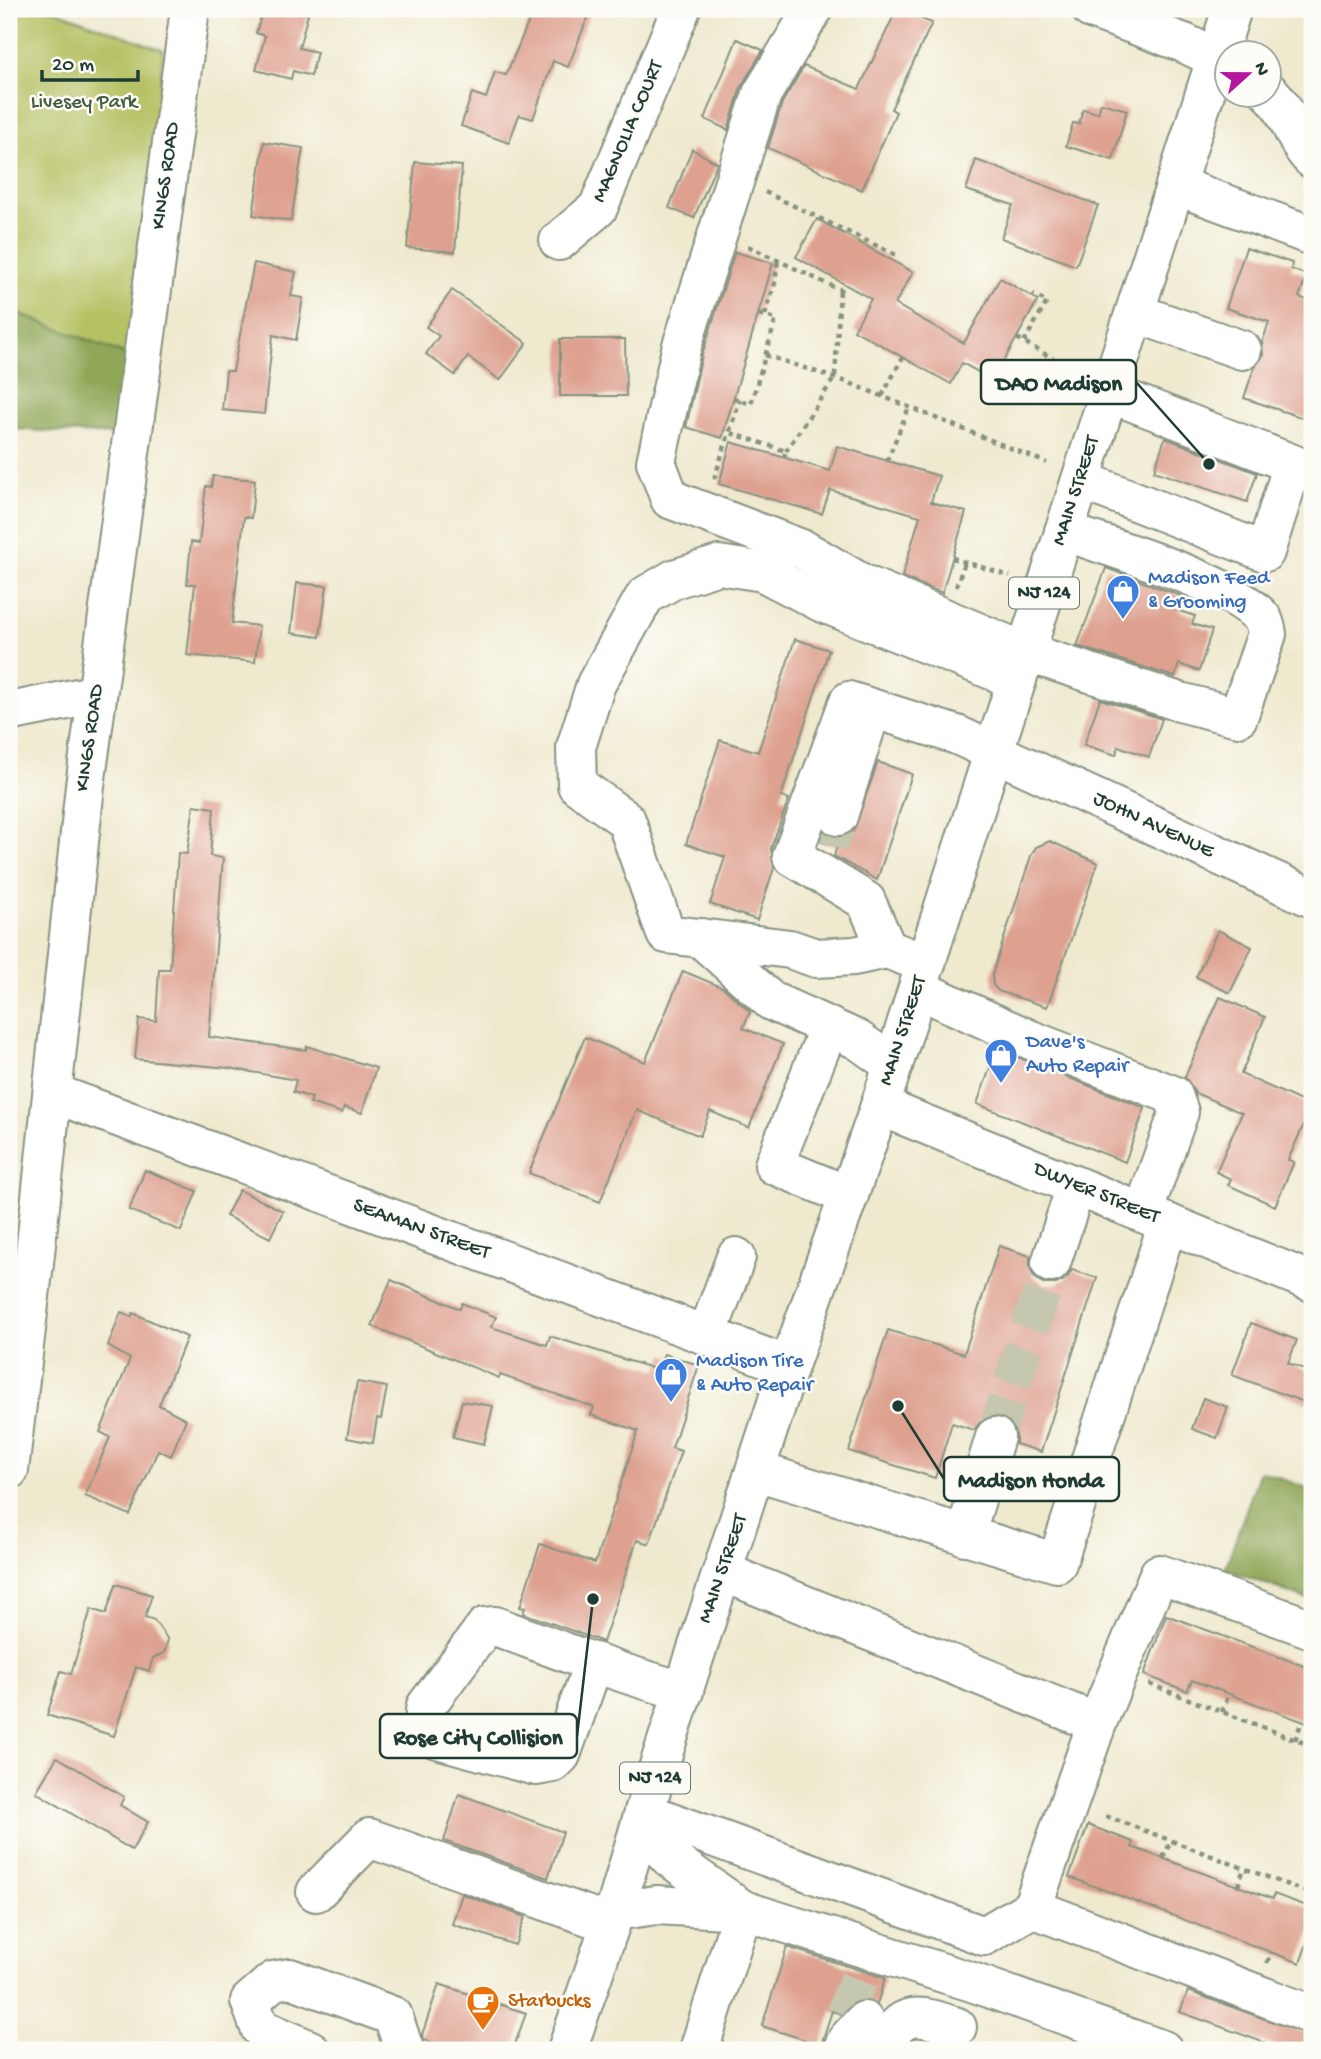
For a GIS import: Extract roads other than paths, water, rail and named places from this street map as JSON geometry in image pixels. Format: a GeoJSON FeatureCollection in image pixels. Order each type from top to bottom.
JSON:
{"type":"FeatureCollection","features":[{"type":"Feature","properties":{"kind":"street","name":"KINGS ROAD"},"geometry":{"type":"LineString","coordinates":[[9,1470],[22,1263],[53,1093],[97,694],[190,9]]}},
{"type":"Feature","properties":{"kind":"street","name":"MAGNOLIA COURT"},"geometry":{"type":"LineString","coordinates":[[559,241],[598,208],[681,9]]}},
{"type":"Feature","properties":{"kind":"street"},"geometry":{"type":"LineString","coordinates":[[813,9],[762,94],[681,349],[656,463],[670,499],[804,550],[861,583],[1021,666]]}},
{"type":"Feature","properties":{"kind":"street"},"geometry":{"type":"LineString","coordinates":[[1091,9],[1212,56]]}},
{"type":"Feature","properties":{"kind":"street","name":"MAIN STREET"},"geometry":{"type":"LineString","coordinates":[[1226,38],[1232,9]]}},
{"type":"Feature","properties":{"kind":"street","name":"MAIN STREET"},"geometry":{"type":"LineString","coordinates":[[567,2050],[789,1366],[880,1106],[1081,480],[1092,382],[1135,313],[1175,185],[1212,87]]}},
{"type":"Feature","properties":{"kind":"street"},"geometry":{"type":"LineString","coordinates":[[1282,107],[1296,139],[1312,159]]}},
{"type":"Feature","properties":{"kind":"street"},"geometry":{"type":"LineString","coordinates":[[1175,185],[1312,236]]}},
{"type":"Feature","properties":{"kind":"street"},"geometry":{"type":"LineString","coordinates":[[1135,313],[1242,350]]}},
{"type":"Feature","properties":{"kind":"street"},"geometry":{"type":"LineString","coordinates":[[1081,480],[1265,552],[1293,464],[1092,382]]}},
{"type":"Feature","properties":{"kind":"street"},"geometry":{"type":"LineString","coordinates":[[893,1065],[858,1040],[771,1001],[683,936],[626,820],[577,785],[576,747],[596,684],[645,596],[674,579],[719,565],[763,572],[821,602],[1021,666],[1238,717],[1267,634],[1264,620],[1239,599],[1214,586],[1064,531]]}},
{"type":"Feature","properties":{"kind":"street"},"geometry":{"type":"LineString","coordinates":[[9,712],[97,694]]}},
{"type":"Feature","properties":{"kind":"street"},"geometry":{"type":"LineString","coordinates":[[849,701],[865,706],[823,842],[792,856],[849,701]]}},
{"type":"Feature","properties":{"kind":"street","name":"JOHN AVENUE"},"geometry":{"type":"LineString","coordinates":[[865,706],[957,735],[1312,898]]}},
{"type":"Feature","properties":{"kind":"street"},"geometry":{"type":"LineString","coordinates":[[756,1471],[1057,1563],[1156,1218],[1179,1112],[1174,1095],[1031,1040],[922,977],[887,949],[866,901],[823,842]]}},
{"type":"Feature","properties":{"kind":"street"},"geometry":{"type":"LineString","coordinates":[[683,936],[790,949],[816,958],[854,956],[887,949]]}},
{"type":"Feature","properties":{"kind":"street"},"geometry":{"type":"LineString","coordinates":[[828,1027],[774,1166],[849,1196]]}},
{"type":"Feature","properties":{"kind":"street","name":"SEAMAN STREET"},"geometry":{"type":"LineString","coordinates":[[53,1093],[789,1366]]}},
{"type":"Feature","properties":{"kind":"street","name":"DWYER STREET"},"geometry":{"type":"LineString","coordinates":[[880,1106],[1312,1282]]}},
{"type":"Feature","properties":{"kind":"street"},"geometry":{"type":"LineString","coordinates":[[1051,1263],[1076,1186]]}},
{"type":"Feature","properties":{"kind":"street"},"geometry":{"type":"LineString","coordinates":[[707,1335],[736,1257]]}},
{"type":"Feature","properties":{"kind":"street"},"geometry":{"type":"LineString","coordinates":[[965,1536],[995,1437]]}},
{"type":"Feature","properties":{"kind":"street"},"geometry":{"type":"LineString","coordinates":[[723,1572],[1097,1723]]}},
{"type":"Feature","properties":{"kind":"street"},"geometry":{"type":"LineString","coordinates":[[642,1819],[984,1936],[1032,1908],[1097,1723],[1159,1574],[1312,1629]]}},
{"type":"Feature","properties":{"kind":"street"},"geometry":{"type":"LineString","coordinates":[[594,1662],[684,1691]]}},
{"type":"Feature","properties":{"kind":"street"},"geometry":{"type":"LineString","coordinates":[[642,1819],[670,1858],[743,1910],[874,1964],[972,1982],[1164,2050]]}},
{"type":"Feature","properties":{"kind":"street"},"geometry":{"type":"LineString","coordinates":[[316,1892],[369,1838],[611,1917],[656,1905],[743,1910]]}},
{"type":"Feature","properties":{"kind":"street"},"geometry":{"type":"LineString","coordinates":[[1032,1908],[1312,2015]]}},
{"type":"Feature","properties":{"kind":"street"},"geometry":{"type":"LineString","coordinates":[[699,2050],[743,1910]]}},
{"type":"Feature","properties":{"kind":"street"},"geometry":{"type":"LineString","coordinates":[[310,2050],[260,2028],[250,2001],[273,1981],[290,1978],[393,2016],[405,2050]]}},
{"type":"Feature","properties":{"kind":"street"},"geometry":{"type":"LineString","coordinates":[[856,2035],[891,2029],[909,2018],[925,2016],[953,2039],[972,1982]]}},
{"type":"Feature","properties":{"kind":"tunnel"},"geometry":{"type":"LineString","coordinates":[[829,845],[838,816]]}},
{"type":"Feature","properties":{"kind":"tunnel"},"geometry":{"type":"LineString","coordinates":[[995,1437],[1051,1263]]}},
{"type":"Feature","properties":{"kind":"tunnel"},"geometry":{"type":"LineString","coordinates":[[844,2015],[863,1969]]}},
{"type":"Feature","properties":{"kind":"place","name":"DAO Madison"},"geometry":{"type":"Point","coordinates":[1209,464]}},
{"type":"Feature","properties":{"kind":"place","name":"Madison Feed & Grooming"},"geometry":{"type":"Point","coordinates":[1123,621]}},
{"type":"Feature","properties":{"kind":"place","name":"Dave's Auto Repair"},"geometry":{"type":"Point","coordinates":[1001,1085]}},
{"type":"Feature","properties":{"kind":"place","name":"Madison Tire & Auto Repair"},"geometry":{"type":"Point","coordinates":[671,1404]}},
{"type":"Feature","properties":{"kind":"place","name":"Madison Honda"},"geometry":{"type":"Point","coordinates":[898,1406]}},
{"type":"Feature","properties":{"kind":"place","name":"Rose City Collision"},"geometry":{"type":"Point","coordinates":[593,1599]}},
{"type":"Feature","properties":{"kind":"place","name":"Starbucks"},"geometry":{"type":"Point","coordinates":[483,2032]}},
{"type":"Feature","properties":{"kind":"park label","name":"Livesey Park"},"geometry":{"type":"Point","coordinates":[84,103]}}]}
